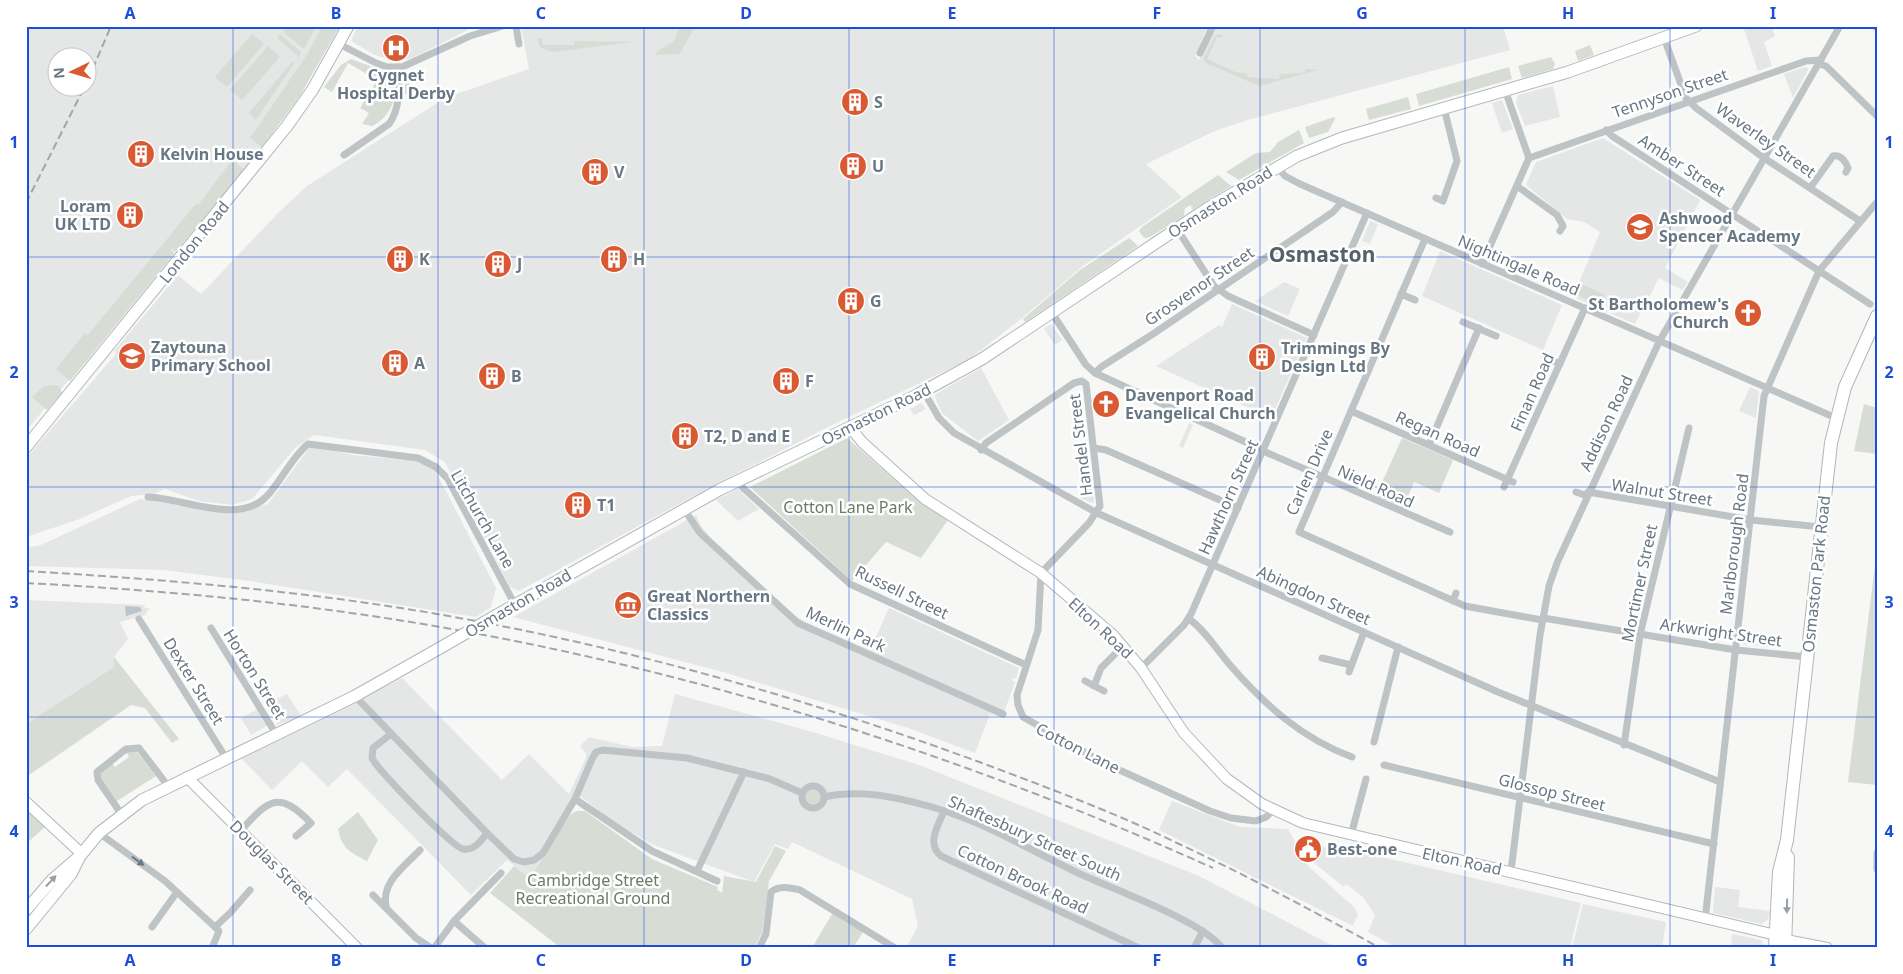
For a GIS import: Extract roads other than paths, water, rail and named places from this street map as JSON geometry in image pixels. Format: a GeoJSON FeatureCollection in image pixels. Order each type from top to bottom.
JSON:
{"type":"FeatureCollection","features":[{"type":"Feature","properties":{"kind":"highway","name":"Osmaston Park Road"},"geometry":{"type":"LineString","coordinates":[[1780,943],[1789,860],[1787,840],[1821,527],[1836,418],[1845,387],[1877,316]]}},
{"type":"Feature","properties":{"kind":"main road","name":"London Road"},"geometry":{"type":"LineString","coordinates":[[26,447],[288,126],[348,26]]}},
{"type":"Feature","properties":{"kind":"main road","name":"Osmaston Road"},"geometry":{"type":"LineString","coordinates":[[26,928],[70,874],[81,855],[98,833],[142,800],[356,696],[738,480],[924,392],[982,359],[1177,229],[1277,167],[1325,144],[1563,74],[1696,26]]}},
{"type":"Feature","properties":{"kind":"main road","name":"Osmaston Road"},"geometry":{"type":"LineString","coordinates":[[26,910],[52,880],[81,855]]}},
{"type":"Feature","properties":{"kind":"street"},"geometry":{"type":"LineString","coordinates":[[338,44],[376,63],[398,67],[410,65],[470,36],[503,26]]}},
{"type":"Feature","properties":{"kind":"street"},"geometry":{"type":"LineString","coordinates":[[516,26],[519,44]]}},
{"type":"Feature","properties":{"kind":"street"},"geometry":{"type":"LineString","coordinates":[[1200,53],[1213,26]]}},
{"type":"Feature","properties":{"kind":"street","name":"Addison Road"},"geometry":{"type":"LineString","coordinates":[[1511,871],[1542,619],[1552,575],[1587,494],[1659,342],[1840,26]]}},
{"type":"Feature","properties":{"kind":"street","name":"Waverley Street"},"geometry":{"type":"LineString","coordinates":[[1664,38],[1686,98],[1764,158],[1860,221]]}},
{"type":"Feature","properties":{"kind":"street","name":"Tennyson Street"},"geometry":{"type":"LineString","coordinates":[[1529,158],[1806,61],[1820,62]]}},
{"type":"Feature","properties":{"kind":"street"},"geometry":{"type":"LineString","coordinates":[[1820,62],[1877,116]]}},
{"type":"Feature","properties":{"kind":"street"},"geometry":{"type":"LineString","coordinates":[[344,154],[389,124],[394,116],[398,94],[398,67]]}},
{"type":"Feature","properties":{"kind":"street"},"geometry":{"type":"LineString","coordinates":[[1482,264],[1529,158],[1505,90]]}},
{"type":"Feature","properties":{"kind":"street"},"geometry":{"type":"LineString","coordinates":[[1442,201],[1457,161],[1444,108]]}},
{"type":"Feature","properties":{"kind":"street","name":"Amber Street"},"geometry":{"type":"LineString","coordinates":[[1606,130],[1612,136],[1870,304]]}},
{"type":"Feature","properties":{"kind":"street"},"geometry":{"type":"LineString","coordinates":[[1810,188],[1833,156],[1836,155],[1847,163],[1848,168],[1846,172]]}},
{"type":"Feature","properties":{"kind":"street","name":"Nightingale Road"},"geometry":{"type":"LineString","coordinates":[[1277,167],[1291,180],[1836,418]]}},
{"type":"Feature","properties":{"kind":"street"},"geometry":{"type":"LineString","coordinates":[[1517,186],[1557,215],[1564,229]]}},
{"type":"Feature","properties":{"kind":"street","name":"Grosvenor Street"},"geometry":{"type":"LineString","coordinates":[[1095,373],[1101,367],[1333,212],[1342,202]]}},
{"type":"Feature","properties":{"kind":"street","name":"Marlborough Road"},"geometry":{"type":"LineString","coordinates":[[1705,920],[1766,388],[1818,271],[1877,202]]}},
{"type":"Feature","properties":{"kind":"street","name":"Hawthorn Street"},"geometry":{"type":"LineString","coordinates":[[1141,668],[1189,619],[1366,213]]}},
{"type":"Feature","properties":{"kind":"street"},"geometry":{"type":"LineString","coordinates":[[1177,229],[1214,286],[1228,296],[1314,334]]}},
{"type":"Feature","properties":{"kind":"street","name":"Carlen Drive"},"geometry":{"type":"LineString","coordinates":[[1425,239],[1321,476],[1299,528],[1300,534],[1465,606],[1542,619]]}},
{"type":"Feature","properties":{"kind":"street"},"geometry":{"type":"LineString","coordinates":[[1401,294],[1415,300]]}},
{"type":"Feature","properties":{"kind":"street","name":"Finan Road"},"geometry":{"type":"LineString","coordinates":[[1504,487],[1510,481],[1585,308]]}},
{"type":"Feature","properties":{"kind":"street"},"geometry":{"type":"LineString","coordinates":[[1052,313],[1086,365],[1095,373]]}},
{"type":"Feature","properties":{"kind":"street"},"geometry":{"type":"LineString","coordinates":[[1463,322],[1496,336]]}},
{"type":"Feature","properties":{"kind":"street"},"geometry":{"type":"LineString","coordinates":[[1429,444],[1479,328]]}},
{"type":"Feature","properties":{"kind":"street"},"geometry":{"type":"LineString","coordinates":[[1545,357],[1560,364]]}},
{"type":"Feature","properties":{"kind":"street","name":"Nield Road"},"geometry":{"type":"LineString","coordinates":[[1095,373],[1321,476],[1450,532]]}},
{"type":"Feature","properties":{"kind":"street","name":"Handel Street"},"geometry":{"type":"LineString","coordinates":[[981,450],[986,443],[1074,383],[1084,382],[1087,386],[1100,498],[1097,513],[1040,573]]}},
{"type":"Feature","properties":{"kind":"street","name":"Abingdon Street"},"geometry":{"type":"LineString","coordinates":[[924,392],[945,425],[981,450],[1097,513],[1531,706],[1720,782]]}},
{"type":"Feature","properties":{"kind":"street","name":"Regan Road"},"geometry":{"type":"LineString","coordinates":[[1351,411],[1510,481]]}},
{"type":"Feature","properties":{"kind":"street"},"geometry":{"type":"LineString","coordinates":[[850,427],[862,442],[924,499],[1040,573]]}},
{"type":"Feature","properties":{"kind":"street","name":"Mortimer Street"},"geometry":{"type":"LineString","coordinates":[[1624,745],[1640,635],[1689,428]]}},
{"type":"Feature","properties":{"kind":"street","name":"Litchurch Lane"},"geometry":{"type":"LineString","coordinates":[[148,498],[173,499],[218,509],[236,510],[249,508],[260,503],[268,495],[301,450],[308,444],[418,458],[436,467],[448,479],[515,605]]}},
{"type":"Feature","properties":{"kind":"street"},"geometry":{"type":"LineString","coordinates":[[1094,448],[1106,450],[1238,508]]}},
{"type":"Feature","properties":{"kind":"street","name":"Russell Street"},"geometry":{"type":"LineString","coordinates":[[738,480],[748,492],[850,584],[1026,665]]}},
{"type":"Feature","properties":{"kind":"street"},"geometry":{"type":"LineString","coordinates":[[1576,492],[1587,494]]}},
{"type":"Feature","properties":{"kind":"street","name":"Walnut Street"},"geometry":{"type":"LineString","coordinates":[[1587,494],[1751,520],[1821,527]]}},
{"type":"Feature","properties":{"kind":"street","name":"Merlin Park"},"geometry":{"type":"LineString","coordinates":[[684,509],[700,533],[798,623],[1003,714]]}},
{"type":"Feature","properties":{"kind":"street","name":"Elton Road"},"geometry":{"type":"LineString","coordinates":[[1040,573],[1123,646],[1141,668],[1184,733],[1206,759],[1236,787],[1273,810],[1296,821],[1511,871],[1705,920],[1780,943],[1827,948]]}},
{"type":"Feature","properties":{"kind":"street","name":"Cotton Lane"},"geometry":{"type":"LineString","coordinates":[[1040,573],[1038,630],[1017,700],[1022,715],[1030,723],[1104,763],[1220,815],[1256,821],[1266,817],[1273,810]]}},
{"type":"Feature","properties":{"kind":"street"},"geometry":{"type":"LineString","coordinates":[[1453,601],[1456,593]]}},
{"type":"Feature","properties":{"kind":"street","name":"Dexter Street"},"geometry":{"type":"LineString","coordinates":[[139,619],[226,758]]}},
{"type":"Feature","properties":{"kind":"street"},"geometry":{"type":"LineString","coordinates":[[1189,619],[1271,709],[1306,735],[1352,757]]}},
{"type":"Feature","properties":{"kind":"street","name":"Arkwright Street"},"geometry":{"type":"LineString","coordinates":[[1542,619],[1736,650],[1807,657]]}},
{"type":"Feature","properties":{"kind":"street","name":"Horton Street"},"geometry":{"type":"LineString","coordinates":[[211,628],[276,734]]}},
{"type":"Feature","properties":{"kind":"street"},"geometry":{"type":"LineString","coordinates":[[1322,658],[1350,669],[1364,632]]}},
{"type":"Feature","properties":{"kind":"street"},"geometry":{"type":"LineString","coordinates":[[1094,686],[1101,668],[1123,646]]}},
{"type":"Feature","properties":{"kind":"street"},"geometry":{"type":"LineString","coordinates":[[1374,742],[1398,647]]}},
{"type":"Feature","properties":{"kind":"street"},"geometry":{"type":"LineString","coordinates":[[1085,681],[1104,691]]}},
{"type":"Feature","properties":{"kind":"street"},"geometry":{"type":"LineString","coordinates":[[356,696],[514,859],[524,862],[534,860],[543,853],[575,799],[596,752],[603,750],[687,758],[770,779],[802,793]]}},
{"type":"Feature","properties":{"kind":"street"},"geometry":{"type":"LineString","coordinates":[[391,734],[373,748],[372,758],[434,826],[456,847],[461,849],[475,847],[488,833]]}},
{"type":"Feature","properties":{"kind":"street"},"geometry":{"type":"LineString","coordinates":[[122,815],[98,780],[97,772],[98,769],[126,749],[139,748],[168,786]]}},
{"type":"Feature","properties":{"kind":"street","name":"Glossop Street"},"geometry":{"type":"LineString","coordinates":[[1384,766],[1714,844]]}},
{"type":"Feature","properties":{"kind":"street"},"geometry":{"type":"LineString","coordinates":[[697,871],[744,772]]}},
{"type":"Feature","properties":{"kind":"street","name":"Douglas Street"},"geometry":{"type":"LineString","coordinates":[[187,777],[358,948]]}},
{"type":"Feature","properties":{"kind":"street"},"geometry":{"type":"LineString","coordinates":[[1351,835],[1366,778]]}},
{"type":"Feature","properties":{"kind":"street"},"geometry":{"type":"LineString","coordinates":[[815,786],[821,790],[824,797],[819,807],[809,808],[802,802],[802,793],[808,787],[815,786]]}},
{"type":"Feature","properties":{"kind":"street","name":"Shaftesbury Street South"},"geometry":{"type":"LineString","coordinates":[[824,797],[866,793],[944,811],[1011,839],[1203,931],[1222,948]]}},
{"type":"Feature","properties":{"kind":"street"},"geometry":{"type":"LineString","coordinates":[[575,799],[652,851],[716,881]]}},
{"type":"Feature","properties":{"kind":"street"},"geometry":{"type":"LineString","coordinates":[[26,802],[81,855]]}},
{"type":"Feature","properties":{"kind":"street"},"geometry":{"type":"LineString","coordinates":[[241,830],[267,805],[284,802],[292,805],[310,823],[296,836]]}},
{"type":"Feature","properties":{"kind":"street","name":"Cotton Brook Road"},"geometry":{"type":"LineString","coordinates":[[944,811],[933,843],[935,850],[941,856],[1139,948]]}},
{"type":"Feature","properties":{"kind":"street"},"geometry":{"type":"LineString","coordinates":[[98,833],[166,881],[217,929]]}},
{"type":"Feature","properties":{"kind":"street"},"geometry":{"type":"LineString","coordinates":[[387,906],[385,895],[388,886],[420,850]]}},
{"type":"Feature","properties":{"kind":"street"},"geometry":{"type":"LineString","coordinates":[[1877,853],[1877,869]]}},
{"type":"Feature","properties":{"kind":"street"},"geometry":{"type":"LineString","coordinates":[[374,895],[387,906],[416,938],[432,948],[454,921],[501,874]]}},
{"type":"Feature","properties":{"kind":"street"},"geometry":{"type":"LineString","coordinates":[[759,948],[766,934],[771,892],[775,889],[784,888],[800,890],[895,948]]}},
{"type":"Feature","properties":{"kind":"street"},"geometry":{"type":"LineString","coordinates":[[212,948],[217,929],[250,890]]}},
{"type":"Feature","properties":{"kind":"street"},"geometry":{"type":"LineString","coordinates":[[152,927],[177,892]]}},
{"type":"Feature","properties":{"kind":"street"},"geometry":{"type":"LineString","coordinates":[[454,921],[484,948]]}},
{"type":"Feature","properties":{"kind":"street"},"geometry":{"type":"LineString","coordinates":[[1194,948],[1203,931]]}},
{"type":"Feature","properties":{"kind":"railway"},"geometry":{"type":"LineString","coordinates":[[98,57],[111,26]]}},
{"type":"Feature","properties":{"kind":"railway"},"geometry":{"type":"LineString","coordinates":[[26,203],[79,98]]}},
{"type":"Feature","properties":{"kind":"railway"},"geometry":{"type":"LineString","coordinates":[[26,571],[136,578],[356,601],[465,619],[534,633],[671,665],[874,725],[1006,772],[1093,806],[1156,833],[1228,868],[1380,948]]}},
{"type":"Feature","properties":{"kind":"railway"},"geometry":{"type":"LineString","coordinates":[[26,583],[192,595],[317,608],[468,632],[578,654],[794,711],[901,745],[1111,824],[1213,868]]}},
{"type":"Feature","properties":{"kind":"place","name":"Cygnet Hospital Derby"},"geometry":{"type":"Point","coordinates":[396,48]}},
{"type":"Feature","properties":{"kind":"place","name":"S"},"geometry":{"type":"Point","coordinates":[855,102]}},
{"type":"Feature","properties":{"kind":"place","name":"Kelvin House"},"geometry":{"type":"Point","coordinates":[141,154]}},
{"type":"Feature","properties":{"kind":"place","name":"U"},"geometry":{"type":"Point","coordinates":[853,166]}},
{"type":"Feature","properties":{"kind":"place","name":"V"},"geometry":{"type":"Point","coordinates":[595,172]}},
{"type":"Feature","properties":{"kind":"place","name":"Loram UK LTD"},"geometry":{"type":"Point","coordinates":[130,215]}},
{"type":"Feature","properties":{"kind":"place","name":"Ashwood Spencer Academy"},"geometry":{"type":"Point","coordinates":[1640,227]}},
{"type":"Feature","properties":{"kind":"place","name":"K"},"geometry":{"type":"Point","coordinates":[400,259]}},
{"type":"Feature","properties":{"kind":"place","name":"H"},"geometry":{"type":"Point","coordinates":[614,259]}},
{"type":"Feature","properties":{"kind":"place","name":"J"},"geometry":{"type":"Point","coordinates":[498,264]}},
{"type":"Feature","properties":{"kind":"place","name":"G"},"geometry":{"type":"Point","coordinates":[851,301]}},
{"type":"Feature","properties":{"kind":"place","name":"St Bartholomew's Church"},"geometry":{"type":"Point","coordinates":[1748,313]}},
{"type":"Feature","properties":{"kind":"place","name":"Zaytouna Primary School"},"geometry":{"type":"Point","coordinates":[132,356]}},
{"type":"Feature","properties":{"kind":"place","name":"Trimmings By Design Ltd"},"geometry":{"type":"Point","coordinates":[1262,357]}},
{"type":"Feature","properties":{"kind":"place","name":"A"},"geometry":{"type":"Point","coordinates":[395,363]}},
{"type":"Feature","properties":{"kind":"place","name":"B"},"geometry":{"type":"Point","coordinates":[492,376]}},
{"type":"Feature","properties":{"kind":"place","name":"F"},"geometry":{"type":"Point","coordinates":[786,381]}},
{"type":"Feature","properties":{"kind":"place","name":"Davenport Road Evangelical Church"},"geometry":{"type":"Point","coordinates":[1106,404]}},
{"type":"Feature","properties":{"kind":"place","name":"T2, D and E"},"geometry":{"type":"Point","coordinates":[685,436]}},
{"type":"Feature","properties":{"kind":"place","name":"T1"},"geometry":{"type":"Point","coordinates":[578,505]}},
{"type":"Feature","properties":{"kind":"place","name":"Great Northern Classics"},"geometry":{"type":"Point","coordinates":[628,605]}},
{"type":"Feature","properties":{"kind":"place","name":"Best-one"},"geometry":{"type":"Point","coordinates":[1308,849]}},
{"type":"Feature","properties":{"kind":"district","name":"Osmaston"},"geometry":{"type":"Point","coordinates":[1322,255]}},
{"type":"Feature","properties":{"kind":"park label","name":"Cotton Lane Park"},"geometry":{"type":"Point","coordinates":[848,507]}},
{"type":"Feature","properties":{"kind":"park label","name":"Cambridge Street Recreational Ground"},"geometry":{"type":"Point","coordinates":[593,889]}}]}
